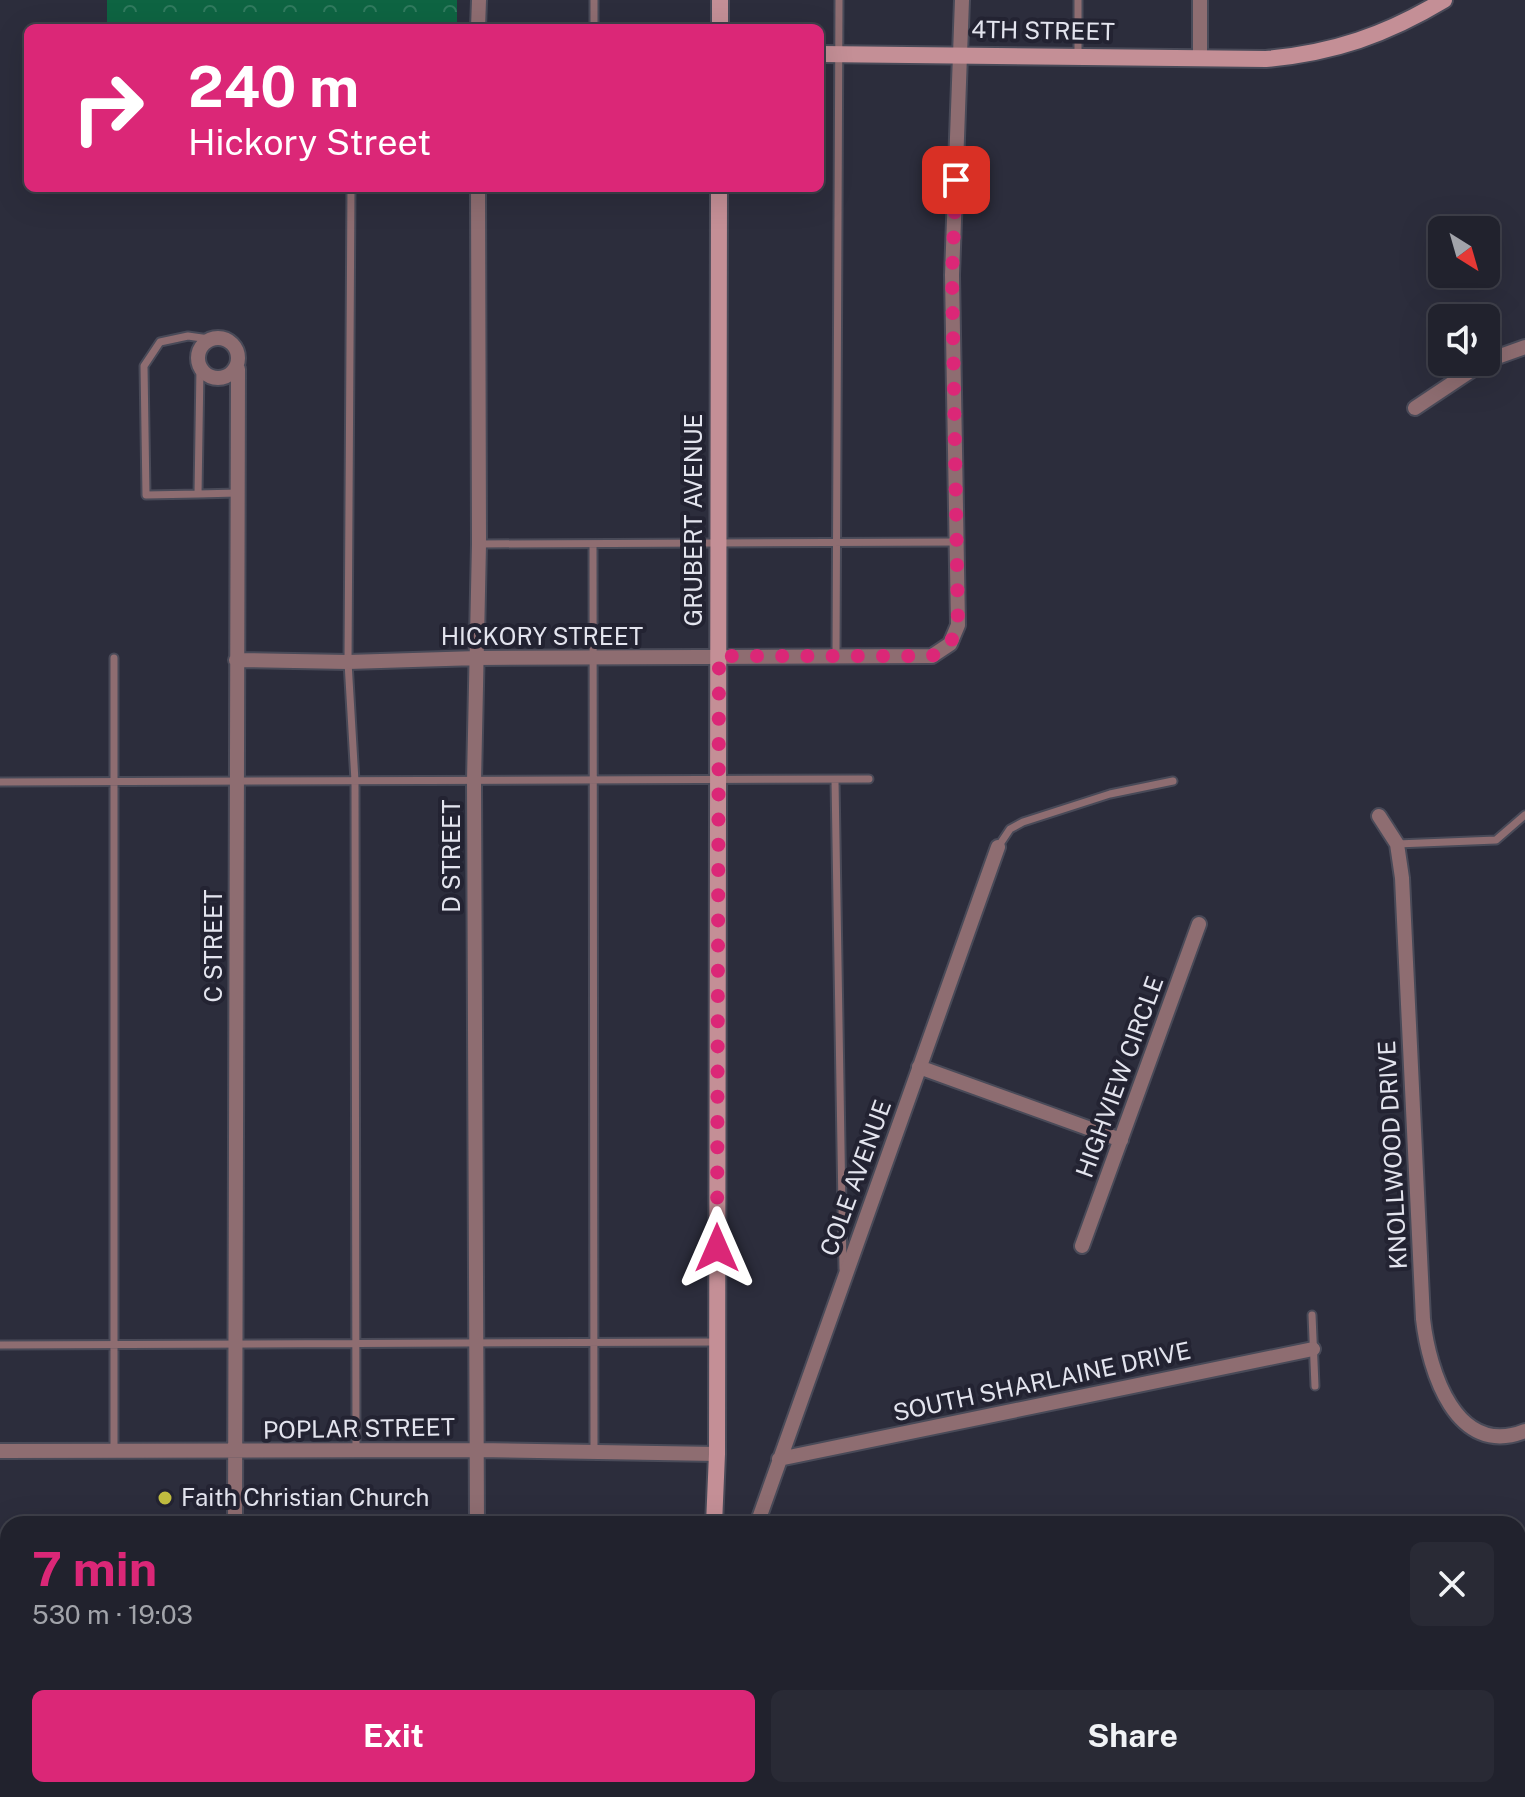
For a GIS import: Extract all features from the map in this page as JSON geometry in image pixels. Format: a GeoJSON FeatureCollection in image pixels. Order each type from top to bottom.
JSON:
{"type":"FeatureCollection","features":[{"type":"Feature","properties":{"kind":"street"},"geometry":{"type":"LineString","coordinates":[[478,24],[479,0]]}},
{"type":"Feature","properties":{"kind":"street"},"geometry":{"type":"LineString","coordinates":[[720,0],[720,24]]}},
{"type":"Feature","properties":{"kind":"street"},"geometry":{"type":"LineString","coordinates":[[959,542],[952,275],[962,0]]}},
{"type":"Feature","properties":{"kind":"street"},"geometry":{"type":"LineString","coordinates":[[1200,0],[1200,58]]}},
{"type":"Feature","properties":{"kind":"street","name":"4TH STREET"},"geometry":{"type":"LineString","coordinates":[[824,54],[961,53],[1266,59],[1317,54],[1369,40],[1444,0]]}},
{"type":"Feature","properties":{"kind":"street","name":"D STREET"},"geometry":{"type":"LineString","coordinates":[[477,1516],[474,781],[479,544],[478,192]]}},
{"type":"Feature","properties":{"kind":"street","name":"GRUBERT AVENUE"},"geometry":{"type":"LineString","coordinates":[[714,1516],[717,1454],[719,192]]}},
{"type":"Feature","properties":{"kind":"street"},"geometry":{"type":"LineString","coordinates":[[209,339],[222,339],[234,346],[238,354],[238,369],[220,378],[200,368],[199,349],[209,339]]}},
{"type":"Feature","properties":{"kind":"street"},"geometry":{"type":"LineString","coordinates":[[1500,356],[1525,347]]}},
{"type":"Feature","properties":{"kind":"street","name":"C STREET"},"geometry":{"type":"LineString","coordinates":[[235,1516],[238,369]]}},
{"type":"Feature","properties":{"kind":"street"},"geometry":{"type":"LineString","coordinates":[[1415,408],[1464,376]]}},
{"type":"Feature","properties":{"kind":"street","name":"HICKORY STREET"},"geometry":{"type":"LineString","coordinates":[[236,660],[348,662],[478,658],[592,660],[719,656],[932,656],[943,651],[954,638],[958,625],[959,542]]}},
{"type":"Feature","properties":{"kind":"street","name":"KNOLLWOOD DRIVE"},"geometry":{"type":"LineString","coordinates":[[1379,816],[1397,844],[1402,878],[1426,1338],[1446,1399],[1460,1420],[1491,1436],[1525,1431]]}},
{"type":"Feature","properties":{"kind":"street","name":"COLE AVENUE"},"geometry":{"type":"LineString","coordinates":[[760,1516],[998,847]]}},
{"type":"Feature","properties":{"kind":"street","name":"HIGHVIEW CIRCLE"},"geometry":{"type":"LineString","coordinates":[[1082,1246],[1199,924]]}},
{"type":"Feature","properties":{"kind":"street"},"geometry":{"type":"LineString","coordinates":[[919,1067],[1121,1140]]}},
{"type":"Feature","properties":{"kind":"street","name":"SOUTH SHARLAINE DRIVE"},"geometry":{"type":"LineString","coordinates":[[779,1459],[1313,1349]]}},
{"type":"Feature","properties":{"kind":"street","name":"POPLAR STREET"},"geometry":{"type":"LineString","coordinates":[[0,1451],[477,1450],[717,1454]]}},
{"type":"Feature","properties":{"kind":"lane"},"geometry":{"type":"LineString","coordinates":[[594,0],[594,24]]}},
{"type":"Feature","properties":{"kind":"lane"},"geometry":{"type":"LineString","coordinates":[[836,656],[839,0]]}},
{"type":"Feature","properties":{"kind":"lane"},"geometry":{"type":"LineString","coordinates":[[1078,0],[1078,56]]}},
{"type":"Feature","properties":{"kind":"lane"},"geometry":{"type":"LineString","coordinates":[[351,192],[348,662],[355,781],[356,1451]]}},
{"type":"Feature","properties":{"kind":"lane"},"geometry":{"type":"LineString","coordinates":[[209,339],[188,336],[160,342],[144,366],[146,495],[237,493]]}},
{"type":"Feature","properties":{"kind":"lane"},"geometry":{"type":"LineString","coordinates":[[198,494],[200,368]]}},
{"type":"Feature","properties":{"kind":"lane"},"geometry":{"type":"LineString","coordinates":[[479,544],[959,542]]}},
{"type":"Feature","properties":{"kind":"lane"},"geometry":{"type":"LineString","coordinates":[[593,545],[594,1452]]}},
{"type":"Feature","properties":{"kind":"lane"},"geometry":{"type":"LineString","coordinates":[[114,658],[114,1452]]}},
{"type":"Feature","properties":{"kind":"lane"},"geometry":{"type":"LineString","coordinates":[[0,782],[869,779]]}},
{"type":"Feature","properties":{"kind":"lane"},"geometry":{"type":"LineString","coordinates":[[835,780],[843,1279]]}},
{"type":"Feature","properties":{"kind":"lane"},"geometry":{"type":"LineString","coordinates":[[998,847],[1010,829],[1023,822],[1110,794],[1173,781]]}},
{"type":"Feature","properties":{"kind":"lane"},"geometry":{"type":"LineString","coordinates":[[1397,844],[1496,840],[1525,815]]}},
{"type":"Feature","properties":{"kind":"lane"},"geometry":{"type":"LineString","coordinates":[[1312,1315],[1315,1386]]}},
{"type":"Feature","properties":{"kind":"lane"},"geometry":{"type":"LineString","coordinates":[[0,1345],[717,1342]]}},
{"type":"Feature","properties":{"kind":"green space"},"geometry":{"type":"Polygon","coordinates":[[[107,0],[457,0],[457,24],[107,24],[107,0]]]}},
{"type":"Feature","properties":{"kind":"place","name":"Faith Christian Church"},"geometry":{"type":"Point","coordinates":[165,1498]}},
{"type":"Feature","properties":{"kind":"route"},"geometry":{"type":"LineString","coordinates":[[717,1248],[719,656],[932,656],[943,651],[954,638],[958,625],[959,542],[952,275],[956,180]]}}]}
